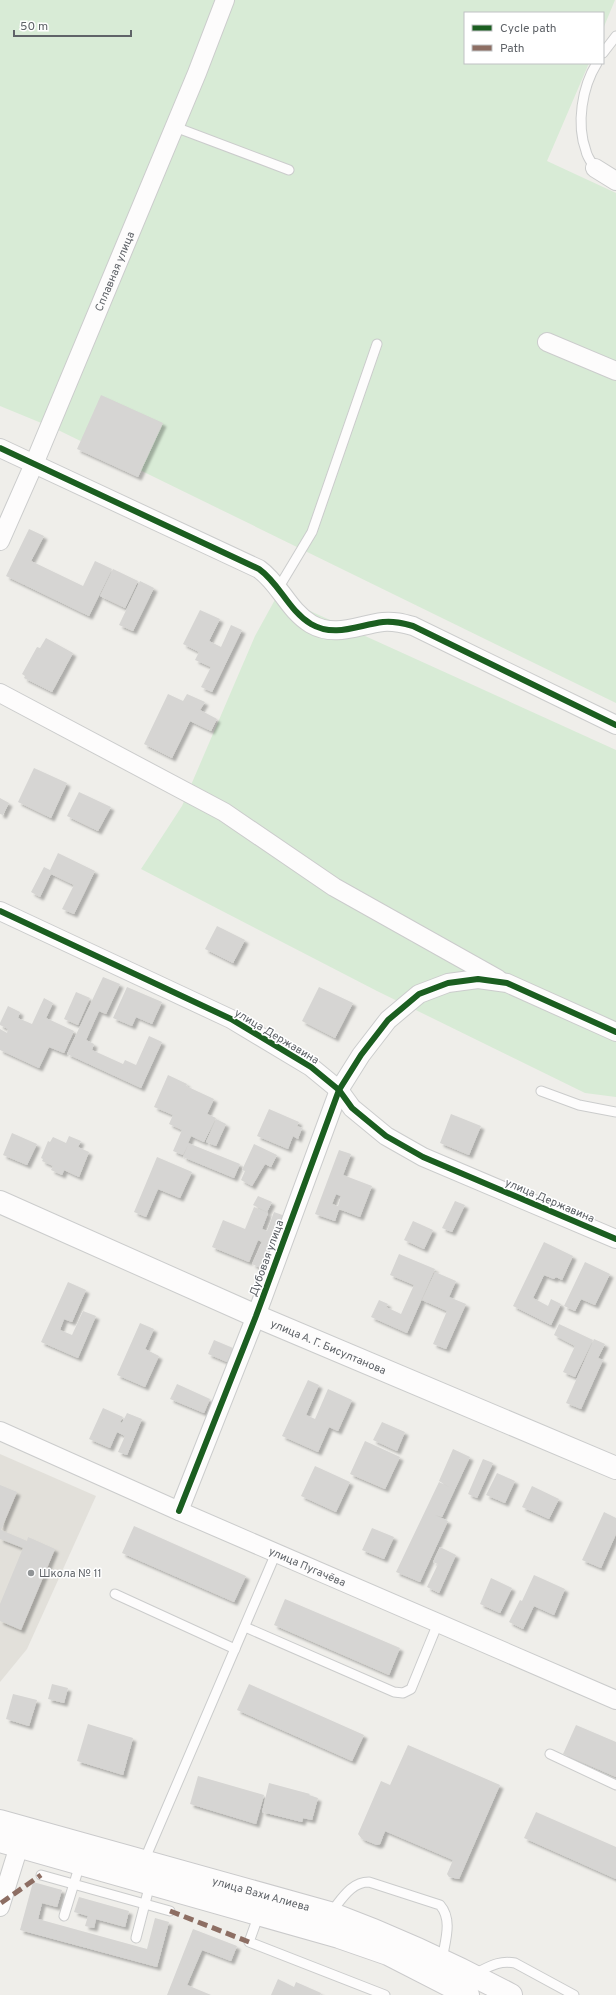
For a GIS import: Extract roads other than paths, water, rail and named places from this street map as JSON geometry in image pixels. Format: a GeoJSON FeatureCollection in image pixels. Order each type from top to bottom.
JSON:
{"type":"FeatureCollection","features":[{"type":"Feature","properties":{"kind":"main road","name":"улица А. Г. Бисултанова"},"geometry":{"type":"LineString","coordinates":[[0,1202],[256,1316],[616,1468]]}},
{"type":"Feature","properties":{"kind":"main road","name":"улица Вахи Алиева"},"geometry":{"type":"LineString","coordinates":[[0,1821],[330,1913],[375,1930],[442,1961],[458,1988]]}},
{"type":"Feature","properties":{"kind":"main road","name":"улица Вахи Алиева"},"geometry":{"type":"LineString","coordinates":[[9,1844],[77,1874],[150,1884],[259,1914],[339,1937],[388,1954],[458,1988],[511,1995]]}},
{"type":"Feature","properties":{"kind":"street","name":"Сплавная улица"},"geometry":{"type":"LineString","coordinates":[[0,541],[34,464],[175,127],[225,0]]}},
{"type":"Feature","properties":{"kind":"street"},"geometry":{"type":"LineString","coordinates":[[595,168],[616,181]]}},
{"type":"Feature","properties":{"kind":"street"},"geometry":{"type":"LineString","coordinates":[[547,342],[616,371]]}},
{"type":"Feature","properties":{"kind":"street"},"geometry":{"type":"LineString","coordinates":[[0,448],[259,569],[270,577],[299,616],[325,631],[335,632],[382,622],[398,621],[413,626],[616,725]]}},
{"type":"Feature","properties":{"kind":"street"},"geometry":{"type":"LineString","coordinates":[[0,693],[224,812],[334,887],[507,984],[616,1032]]}},
{"type":"Feature","properties":{"kind":"street","name":"улица Державина"},"geometry":{"type":"LineString","coordinates":[[0,911],[231,1019],[311,1067],[339,1090],[352,1108],[386,1136],[422,1157],[616,1239]]}},
{"type":"Feature","properties":{"kind":"street","name":"Дубовая улица"},"geometry":{"type":"LineString","coordinates":[[179,1511],[256,1316],[339,1090],[360,1055],[388,1020],[419,994],[448,983],[478,979],[507,984]]}},
{"type":"Feature","properties":{"kind":"street","name":"улица Пугачёва"},"geometry":{"type":"LineString","coordinates":[[0,1431],[179,1511],[616,1700]]}},
{"type":"Feature","properties":{"kind":"street"},"geometry":{"type":"LineString","coordinates":[[0,1907],[9,1844]]}},
{"type":"Feature","properties":{"kind":"lane"},"geometry":{"type":"LineString","coordinates":[[604,52],[616,36]]}},
{"type":"Feature","properties":{"kind":"lane"},"geometry":{"type":"LineString","coordinates":[[595,168],[586,151],[582,126],[583,100],[592,71],[596,64]]}},
{"type":"Feature","properties":{"kind":"lane"},"geometry":{"type":"LineString","coordinates":[[175,127],[289,170]]}},
{"type":"Feature","properties":{"kind":"lane"},"geometry":{"type":"LineString","coordinates":[[278,587],[312,532],[377,344]]}},
{"type":"Feature","properties":{"kind":"lane"},"geometry":{"type":"LineString","coordinates":[[541,1091],[579,1105],[616,1112]]}},
{"type":"Feature","properties":{"kind":"lane"},"geometry":{"type":"LineString","coordinates":[[144,1861],[276,1553]]}},
{"type":"Feature","properties":{"kind":"lane"},"geometry":{"type":"LineString","coordinates":[[115,1594],[235,1649]]}},
{"type":"Feature","properties":{"kind":"lane"},"geometry":{"type":"LineString","coordinates":[[245,1627],[394,1692],[403,1692],[411,1689],[438,1623]]}},
{"type":"Feature","properties":{"kind":"lane"},"geometry":{"type":"LineString","coordinates":[[550,1754],[616,1785]]}},
{"type":"Feature","properties":{"kind":"lane"},"geometry":{"type":"LineString","coordinates":[[41,1875],[77,1874],[145,1904],[170,1911]]}},
{"type":"Feature","properties":{"kind":"lane"},"geometry":{"type":"LineString","coordinates":[[64,1916],[77,1874]]}},
{"type":"Feature","properties":{"kind":"lane"},"geometry":{"type":"LineString","coordinates":[[330,1913],[353,1886],[361,1882],[369,1882],[440,1905],[446,1912],[448,1920],[442,1961]]}},
{"type":"Feature","properties":{"kind":"lane"},"geometry":{"type":"LineString","coordinates":[[136,1938],[150,1884]]}},
{"type":"Feature","properties":{"kind":"lane"},"geometry":{"type":"LineString","coordinates":[[259,1914],[249,1942],[385,1995]]}},
{"type":"Feature","properties":{"kind":"lane"},"geometry":{"type":"LineString","coordinates":[[458,1988],[496,1963],[504,1961],[515,1963],[574,1995]]}},
{"type":"Feature","properties":{"kind":"place","name":"Школа № 11"},"geometry":{"type":"Point","coordinates":[31,1573]}}]}
